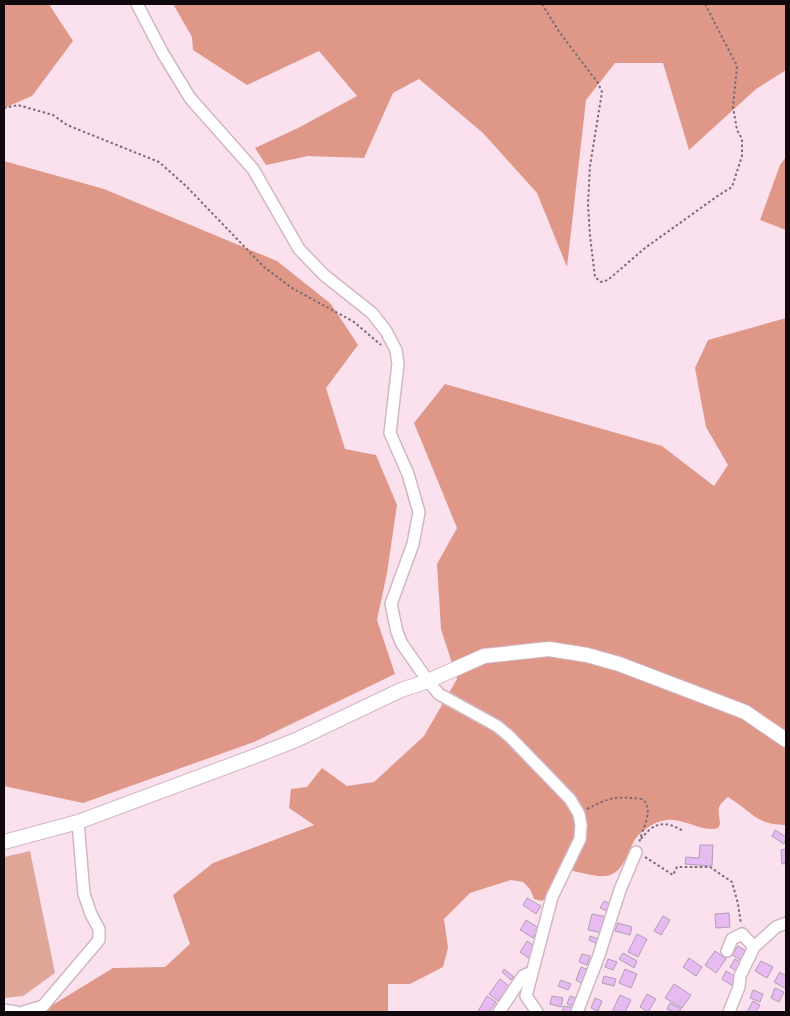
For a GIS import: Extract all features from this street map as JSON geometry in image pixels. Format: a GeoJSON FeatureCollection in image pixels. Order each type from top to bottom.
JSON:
{"type":"FeatureCollection","features":[{"type":"Feature","properties":{"kind":"street"},"geometry":{"type":"LineString","coordinates":[[137,4],[162,52],[190,98],[253,169],[304,254],[324,275],[363,305],[380,322],[396,350],[398,364],[390,433],[408,474],[419,512],[412,544],[391,604],[397,632],[402,644],[439,694],[481,716],[509,736],[570,799],[579,814],[582,825],[580,839],[552,897],[526,996],[537,1012]]}},
{"type":"Feature","properties":{"kind":"street"},"geometry":{"type":"LineString","coordinates":[[4,842],[78,822],[296,740],[401,690],[428,681],[484,656],[549,649],[587,655],[619,664],[744,712],[786,740]]}},
{"type":"Feature","properties":{"kind":"street"},"geometry":{"type":"LineString","coordinates":[[23,1012],[43,1006],[99,940],[99,929],[90,914],[84,894],[78,822]]}},
{"type":"Feature","properties":{"kind":"street"},"geometry":{"type":"LineString","coordinates":[[577,1012],[598,958],[620,890],[638,847]]}},
{"type":"Feature","properties":{"kind":"street"},"geometry":{"type":"LineString","coordinates":[[728,1012],[739,987],[740,976],[754,947],[776,927],[786,923]]}},
{"type":"Feature","properties":{"kind":"street"},"geometry":{"type":"LineString","coordinates":[[727,951],[732,939],[742,934],[754,947]]}},
{"type":"Feature","properties":{"kind":"street"},"geometry":{"type":"LineString","coordinates":[[499,1012],[523,976],[532,972]]}},
{"type":"Feature","properties":{"kind":"street"},"geometry":{"type":"LineString","coordinates":[[4,1010],[16,1012]]}},
{"type":"Feature","properties":{"kind":"path"},"geometry":{"type":"LineString","coordinates":[[542,4],[560,33],[598,83],[602,92],[590,166],[588,204],[596,277],[601,282],[608,280],[645,248],[719,194],[732,187],[742,156],[742,139],[733,107],[737,66],[705,4]]}},
{"type":"Feature","properties":{"kind":"path"},"geometry":{"type":"LineString","coordinates":[[4,108],[18,105],[53,115],[67,125],[159,162],[186,186],[264,268],[292,288],[354,322],[398,364]]}},
{"type":"Feature","properties":{"kind":"path"},"geometry":{"type":"LineString","coordinates":[[579,814],[610,798],[619,796],[642,799],[648,806],[648,814],[638,847]]}},
{"type":"Feature","properties":{"kind":"path"},"geometry":{"type":"LineString","coordinates":[[638,847],[650,830],[659,824],[666,823],[683,831]]}},
{"type":"Feature","properties":{"kind":"path"},"geometry":{"type":"LineString","coordinates":[[638,847],[672,875],[677,867],[710,868],[732,882],[738,904],[742,934]]}},
{"type":"Feature","properties":{"kind":"shaded area"},"geometry":{"type":"Polygon","coordinates":[[[4,4],[51,4],[50,6],[73,41],[32,96],[4,108],[4,4]]]}},
{"type":"Feature","properties":{"kind":"shaded area"},"geometry":{"type":"Polygon","coordinates":[[[173,4],[786,4],[786,70],[756,89],[689,150],[663,63],[615,63],[586,100],[567,267],[537,193],[483,133],[419,79],[393,93],[364,158],[308,156],[266,165],[255,148],[300,127],[357,96],[319,51],[247,85],[193,50],[192,37],[173,4]]]}},
{"type":"Feature","properties":{"kind":"shaded area"},"geometry":{"type":"Polygon","coordinates":[[[786,157],[786,230],[760,220],[780,165],[786,157]]]}},
{"type":"Feature","properties":{"kind":"shaded area"},"geometry":{"type":"Polygon","coordinates":[[[4,161],[104,189],[277,261],[331,304],[358,345],[326,388],[345,449],[376,455],[397,505],[387,573],[377,620],[395,674],[254,742],[83,803],[4,786],[4,161]]]}},
{"type":"Feature","properties":{"kind":"shaded area"},"geometry":{"type":"Polygon","coordinates":[[[786,318],[786,825],[767,823],[760,820],[728,797],[719,806],[720,824],[718,828],[704,828],[676,820],[662,821],[644,830],[636,838],[625,861],[617,871],[602,876],[568,870],[550,894],[542,901],[534,899],[530,889],[523,882],[511,880],[470,893],[444,919],[448,948],[443,967],[410,984],[388,984],[388,1012],[41,1012],[113,968],[165,967],[190,944],[173,895],[213,863],[314,825],[289,808],[291,789],[307,787],[322,768],[347,786],[374,782],[424,736],[457,679],[441,629],[437,564],[457,528],[414,423],[445,384],[662,446],[714,486],[728,465],[706,427],[695,368],[708,340],[786,318]]]}},
{"type":"Feature","properties":{"kind":"shaded area"},"geometry":{"type":"Polygon","coordinates":[[[30,851],[55,973],[23,996],[4,998],[4,857],[30,851]]]}},
{"type":"Feature","properties":{"kind":"building"},"geometry":{"type":"Polygon","coordinates":[[[775,830],[786,837],[784,844],[772,836],[775,830]]]}},
{"type":"Feature","properties":{"kind":"building"},"geometry":{"type":"Polygon","coordinates":[[[700,845],[713,845],[712,866],[685,864],[686,857],[699,858],[700,845]]]}},
{"type":"Feature","properties":{"kind":"building"},"geometry":{"type":"Polygon","coordinates":[[[786,849],[786,863],[782,864],[781,850],[786,849]]]}},
{"type":"Feature","properties":{"kind":"building"},"geometry":{"type":"Polygon","coordinates":[[[527,898],[541,906],[536,914],[523,905],[527,898]]]}},
{"type":"Feature","properties":{"kind":"building"},"geometry":{"type":"Polygon","coordinates":[[[604,901],[613,905],[610,912],[600,908],[604,901]]]}},
{"type":"Feature","properties":{"kind":"building"},"geometry":{"type":"Polygon","coordinates":[[[729,913],[730,927],[716,928],[715,914],[729,913]]]}},
{"type":"Feature","properties":{"kind":"building"},"geometry":{"type":"Polygon","coordinates":[[[592,914],[607,917],[603,933],[588,930],[592,914]]]}},
{"type":"Feature","properties":{"kind":"building"},"geometry":{"type":"Polygon","coordinates":[[[663,916],[670,920],[661,935],[654,931],[663,916]]]}},
{"type":"Feature","properties":{"kind":"building"},"geometry":{"type":"Polygon","coordinates":[[[526,920],[539,928],[533,938],[520,930],[526,920]]]}},
{"type":"Feature","properties":{"kind":"building"},"geometry":{"type":"Polygon","coordinates":[[[618,923],[632,927],[630,935],[615,931],[618,923]]]}},
{"type":"Feature","properties":{"kind":"building"},"geometry":{"type":"Polygon","coordinates":[[[637,934],[647,939],[638,957],[628,952],[637,934]]]}},
{"type":"Feature","properties":{"kind":"building"},"geometry":{"type":"Polygon","coordinates":[[[590,936],[602,940],[600,945],[589,940],[590,936]]]}},
{"type":"Feature","properties":{"kind":"building"},"geometry":{"type":"Polygon","coordinates":[[[527,941],[537,948],[530,959],[520,952],[527,941]]]}},
{"type":"Feature","properties":{"kind":"building"},"geometry":{"type":"Polygon","coordinates":[[[738,946],[749,953],[744,962],[732,955],[738,946]]]}},
{"type":"Feature","properties":{"kind":"building"},"geometry":{"type":"Polygon","coordinates":[[[715,951],[726,959],[716,973],[705,965],[715,951]]]}},
{"type":"Feature","properties":{"kind":"building"},"geometry":{"type":"Polygon","coordinates":[[[623,953],[637,961],[634,968],[619,959],[623,953]]]}},
{"type":"Feature","properties":{"kind":"building"},"geometry":{"type":"Polygon","coordinates":[[[582,954],[590,956],[587,965],[579,962],[582,954]]]}},
{"type":"Feature","properties":{"kind":"building"},"geometry":{"type":"Polygon","coordinates":[[[689,958],[702,967],[696,976],[683,967],[689,958]]]}},
{"type":"Feature","properties":{"kind":"building"},"geometry":{"type":"Polygon","coordinates":[[[608,959],[617,962],[613,970],[605,967],[608,959]]]}},
{"type":"Feature","properties":{"kind":"building"},"geometry":{"type":"Polygon","coordinates":[[[735,959],[743,964],[738,972],[730,967],[735,959]]]}},
{"type":"Feature","properties":{"kind":"building"},"geometry":{"type":"Polygon","coordinates":[[[761,961],[773,967],[767,978],[755,971],[761,961]]]}},
{"type":"Feature","properties":{"kind":"building"},"geometry":{"type":"Polygon","coordinates":[[[581,967],[589,970],[583,984],[576,980],[581,967]]]}},
{"type":"Feature","properties":{"kind":"building"},"geometry":{"type":"Polygon","coordinates":[[[504,969],[514,977],[511,980],[502,972],[504,969]]]}},
{"type":"Feature","properties":{"kind":"building"},"geometry":{"type":"Polygon","coordinates":[[[625,969],[637,974],[631,988],[619,983],[625,969]]]}},
{"type":"Feature","properties":{"kind":"building"},"geometry":{"type":"Polygon","coordinates":[[[726,971],[738,978],[733,986],[722,979],[726,971]]]}},
{"type":"Feature","properties":{"kind":"building"},"geometry":{"type":"Polygon","coordinates":[[[780,972],[786,976],[786,989],[774,982],[780,972]]]}},
{"type":"Feature","properties":{"kind":"building"},"geometry":{"type":"Polygon","coordinates":[[[604,976],[616,979],[614,986],[602,983],[604,976]]]}},
{"type":"Feature","properties":{"kind":"building"},"geometry":{"type":"Polygon","coordinates":[[[500,979],[509,986],[498,1001],[489,994],[500,979]]]}},
{"type":"Feature","properties":{"kind":"building"},"geometry":{"type":"Polygon","coordinates":[[[561,980],[571,984],[568,990],[558,986],[561,980]]]}},
{"type":"Feature","properties":{"kind":"building"},"geometry":{"type":"Polygon","coordinates":[[[674,984],[691,995],[682,1008],[665,998],[674,984]]]}},
{"type":"Feature","properties":{"kind":"building"},"geometry":{"type":"Polygon","coordinates":[[[775,988],[784,992],[779,1002],[771,998],[775,988]]]}},
{"type":"Feature","properties":{"kind":"building"},"geometry":{"type":"Polygon","coordinates":[[[753,990],[763,994],[760,1002],[750,998],[753,990]]]}},
{"type":"Feature","properties":{"kind":"building"},"geometry":{"type":"Polygon","coordinates":[[[647,994],[656,999],[648,1012],[640,1007],[647,994]]]}},
{"type":"Feature","properties":{"kind":"building"},"geometry":{"type":"Polygon","coordinates":[[[620,995],[631,1000],[625,1012],[612,1012],[620,995]]]}},
{"type":"Feature","properties":{"kind":"building"},"geometry":{"type":"Polygon","coordinates":[[[487,996],[496,1002],[489,1012],[478,1011],[487,996]]]}},
{"type":"Feature","properties":{"kind":"building"},"geometry":{"type":"Polygon","coordinates":[[[552,996],[563,998],[561,1007],[550,1004],[552,996]]]}},
{"type":"Feature","properties":{"kind":"building"},"geometry":{"type":"Polygon","coordinates":[[[570,996],[578,999],[575,1007],[567,1004],[570,996]]]}},
{"type":"Feature","properties":{"kind":"building"},"geometry":{"type":"Polygon","coordinates":[[[595,998],[602,1001],[598,1011],[591,1008],[595,998]]]}},
{"type":"Feature","properties":{"kind":"building"},"geometry":{"type":"Polygon","coordinates":[[[753,1001],[760,1005],[756,1012],[747,1012],[753,1001]]]}},
{"type":"Feature","properties":{"kind":"building"},"geometry":{"type":"Polygon","coordinates":[[[670,1003],[681,1009],[679,1012],[667,1009],[670,1003]]]}},
{"type":"Feature","properties":{"kind":"building"},"geometry":{"type":"Polygon","coordinates":[[[563,1006],[576,1008],[575,1012],[563,1012],[563,1006]]]}}]}
